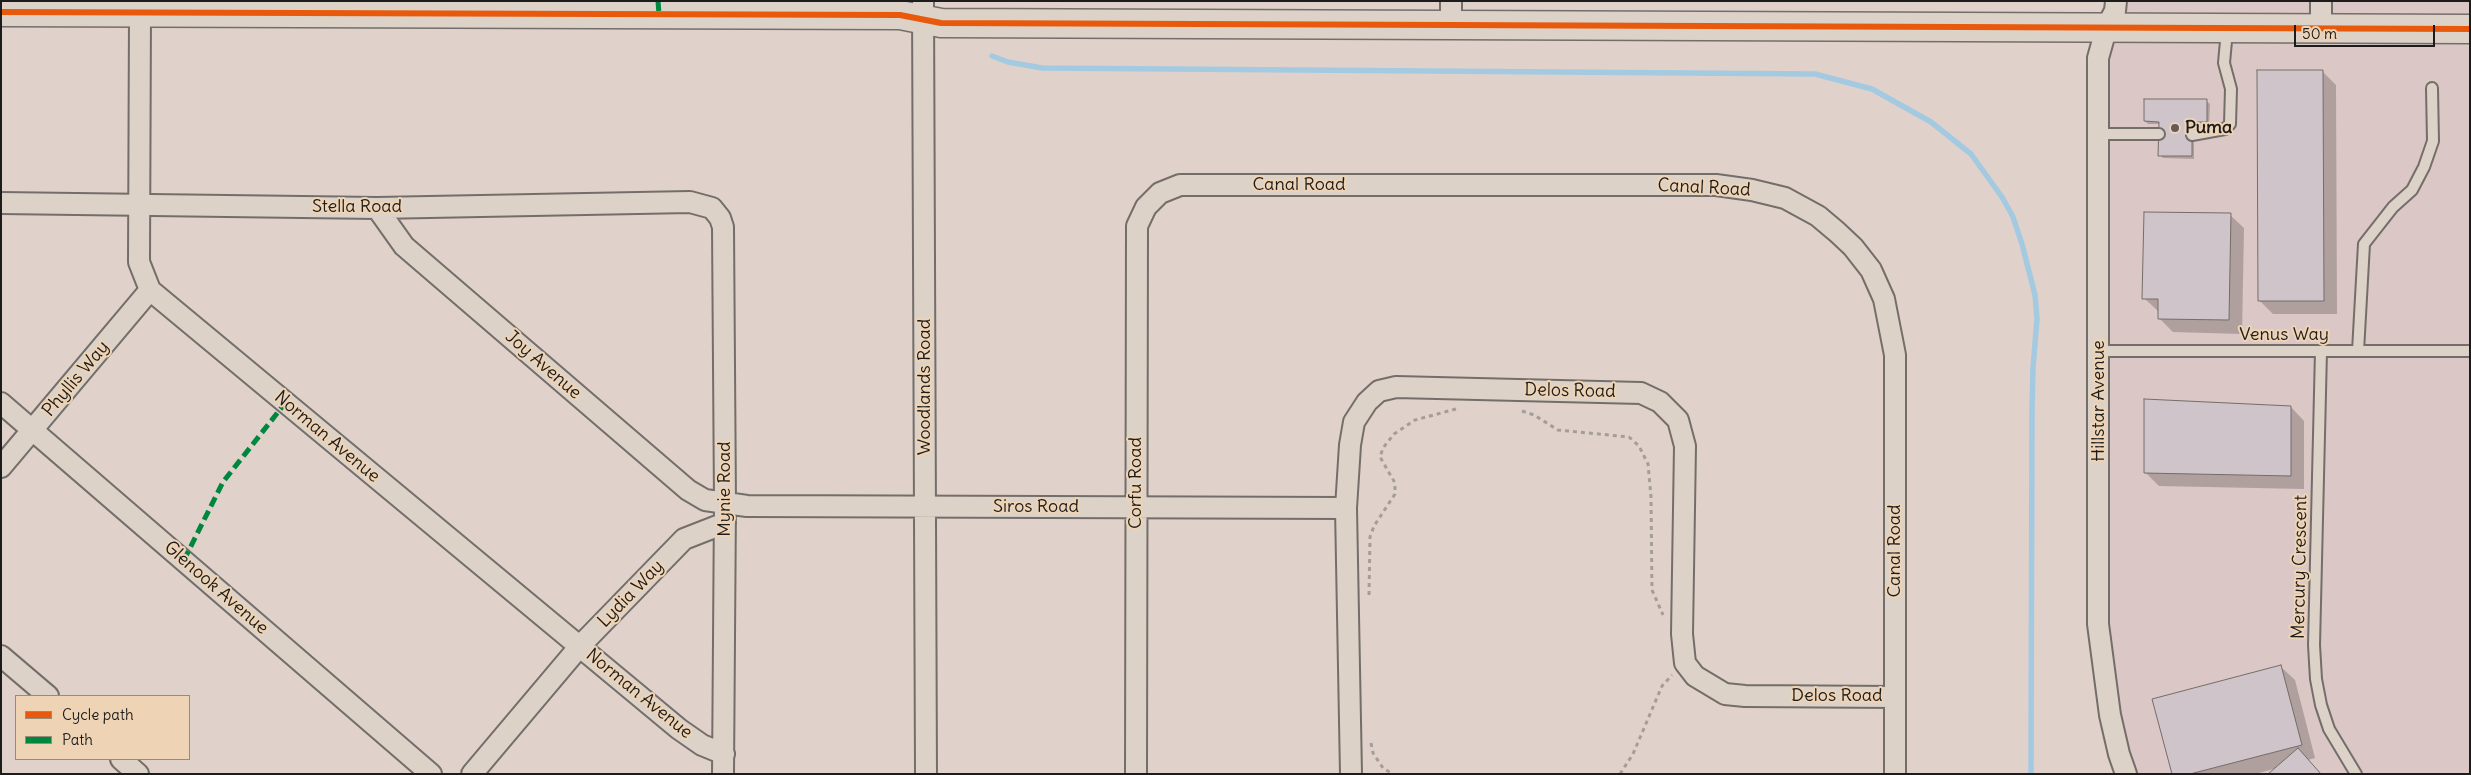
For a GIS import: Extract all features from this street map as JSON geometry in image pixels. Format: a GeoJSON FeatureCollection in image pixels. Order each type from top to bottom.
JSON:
{"type":"FeatureCollection","features":[{"type":"Feature","properties":{"kind":"street"},"geometry":{"type":"LineString","coordinates":[[2321,1],[2321,29]]}},
{"type":"Feature","properties":{"kind":"street"},"geometry":{"type":"LineString","coordinates":[[1,12],[140,7],[329,7],[900,15],[924,10],[940,23],[1451,13],[2112,14],[2227,28],[2470,29]]}},
{"type":"Feature","properties":{"kind":"street","name":"Norman Avenue"},"geometry":{"type":"LineString","coordinates":[[140,7],[139,262],[150,290],[679,729],[702,745],[724,754]]}},
{"type":"Feature","properties":{"kind":"street","name":"Woodlands Road"},"geometry":{"type":"LineString","coordinates":[[924,10],[926,774]]}},
{"type":"Feature","properties":{"kind":"street","name":"Hillstar Avenue"},"geometry":{"type":"LineString","coordinates":[[2112,14],[2098,58],[2100,134],[2098,624],[2110,715],[2118,754],[2126,774]]}},
{"type":"Feature","properties":{"kind":"street","name":"Canal Road"},"geometry":{"type":"LineString","coordinates":[[1155,198],[1160,193],[1180,185],[1716,185],[1752,190],[1785,198],[1818,216],[1853,247],[1870,270],[1884,299],[1892,330],[1896,374],[1895,774]]}},
{"type":"Feature","properties":{"kind":"street","name":"Corfu Road"},"geometry":{"type":"LineString","coordinates":[[1136,774],[1136,241],[1140,216],[1155,198]]}},
{"type":"Feature","properties":{"kind":"street","name":"Stella Road"},"geometry":{"type":"LineString","coordinates":[[1,203],[377,208],[690,202],[712,208]]}},
{"type":"Feature","properties":{"kind":"street","name":"Joy Avenue"},"geometry":{"type":"LineString","coordinates":[[377,208],[404,246],[688,490],[706,500],[725,503]]}},
{"type":"Feature","properties":{"kind":"street","name":"Mynie Road"},"geometry":{"type":"LineString","coordinates":[[712,208],[720,218],[723,227],[725,503],[723,774]]}},
{"type":"Feature","properties":{"kind":"street","name":"Phyllis Way"},"geometry":{"type":"LineString","coordinates":[[1,467],[150,290]]}},
{"type":"Feature","properties":{"kind":"street","name":"Delos Road"},"geometry":{"type":"LineString","coordinates":[[1351,774],[1346,508],[1350,445],[1354,422],[1367,402],[1379,391],[1396,387],[1614,392],[1641,394],[1660,402],[1678,420],[1685,446],[1682,634],[1685,663],[1692,672],[1709,686],[1725,694],[1745,696],[1895,697]]}},
{"type":"Feature","properties":{"kind":"street","name":"Glenook Avenue"},"geometry":{"type":"LineString","coordinates":[[1,403],[431,774]]}},
{"type":"Feature","properties":{"kind":"street","name":"Siros Road"},"geometry":{"type":"LineString","coordinates":[[725,503],[747,506],[1346,508]]}},
{"type":"Feature","properties":{"kind":"street","name":"Lydia Way"},"geometry":{"type":"LineString","coordinates":[[472,774],[580,646],[684,539],[724,523]]}},
{"type":"Feature","properties":{"kind":"street"},"geometry":{"type":"LineString","coordinates":[[1,656],[47,695]]}},
{"type":"Feature","properties":{"kind":"street"},"geometry":{"type":"LineString","coordinates":[[122,760],[138,774]]}},
{"type":"Feature","properties":{"kind":"lane"},"geometry":{"type":"LineString","coordinates":[[2192,135],[2225,129],[2230,124],[2231,89],[2224,63],[2227,28]]}},
{"type":"Feature","properties":{"kind":"lane"},"geometry":{"type":"LineString","coordinates":[[2358,351],[2364,244],[2393,207],[2412,190],[2424,167],[2433,141],[2432,88]]}},
{"type":"Feature","properties":{"kind":"lane"},"geometry":{"type":"LineString","coordinates":[[2100,134],[2159,134]]}},
{"type":"Feature","properties":{"kind":"lane","name":"Venus Way"},"geometry":{"type":"LineString","coordinates":[[2099,351],[2470,351]]}},
{"type":"Feature","properties":{"kind":"lane","name":"Mercury Crescent"},"geometry":{"type":"LineString","coordinates":[[2321,351],[2314,645],[2316,679],[2321,705],[2329,729],[2356,774]]}},
{"type":"Feature","properties":{"kind":"path"},"geometry":{"type":"LineString","coordinates":[[1368,605],[1370,537],[1374,526],[1395,494],[1394,483],[1380,457],[1383,448],[1394,434],[1415,420],[1460,408]]}},
{"type":"Feature","properties":{"kind":"path"},"geometry":{"type":"LineString","coordinates":[[1516,408],[1534,415],[1558,430],[1629,437],[1639,446],[1648,464],[1652,590],[1665,619]]}},
{"type":"Feature","properties":{"kind":"path"},"geometry":{"type":"LineString","coordinates":[[1620,774],[1633,754],[1665,681],[1669,676],[1692,672]]}},
{"type":"Feature","properties":{"kind":"path"},"geometry":{"type":"LineString","coordinates":[[1370,738],[1373,753],[1383,768],[1393,774]]}},
{"type":"Feature","properties":{"kind":"shaded area"},"geometry":{"type":"Polygon","coordinates":[[[2108,1],[2470,1],[2470,774],[2125,774],[2102,671],[2108,1]]]}},
{"type":"Feature","properties":{"kind":"building"},"geometry":{"type":"Polygon","coordinates":[[[2257,70],[2323,70],[2324,301],[2258,301],[2257,70]]]}},
{"type":"Feature","properties":{"kind":"building","name":"Puma"},"geometry":{"type":"Polygon","coordinates":[[[2144,99],[2207,99],[2207,122],[2192,122],[2192,156],[2158,156],[2159,122],[2144,121],[2144,99]]]}},
{"type":"Feature","properties":{"kind":"building"},"geometry":{"type":"Polygon","coordinates":[[[2144,212],[2231,213],[2229,320],[2158,319],[2158,299],[2142,299],[2144,212]]]}},
{"type":"Feature","properties":{"kind":"building"},"geometry":{"type":"Polygon","coordinates":[[[2144,399],[2291,406],[2291,476],[2144,473],[2144,399]]]}},
{"type":"Feature","properties":{"kind":"building"},"geometry":{"type":"Polygon","coordinates":[[[2281,665],[2302,745],[2190,774],[2172,774],[2152,699],[2281,665]]]}},
{"type":"Feature","properties":{"kind":"building"},"geometry":{"type":"Polygon","coordinates":[[[2298,748],[2321,774],[2268,774],[2298,748]]]}},
{"type":"Feature","properties":{"kind":"waterway"},"geometry":{"type":"LineString","coordinates":[[992,56],[1008,62],[1042,68],[1815,74],[1872,89],[1931,122],[1971,154],[2002,197],[2013,217],[2035,295],[2037,319],[2032,412],[2031,774]]}},
{"type":"Feature","properties":{"kind":"marked path"},"geometry":{"type":"LineString","coordinates":[[658,1],[659,14]]}},
{"type":"Feature","properties":{"kind":"marked path"},"geometry":{"type":"LineString","coordinates":[[184,560],[223,482],[286,402]]}},
{"type":"Feature","properties":{"kind":"cycle path"},"geometry":{"type":"LineString","coordinates":[[1,12],[900,15],[941,23],[2470,29]]}},
{"type":"Feature","properties":{"kind":"place","name":"Puma"},"geometry":{"type":"Point","coordinates":[2175,128]}}]}
